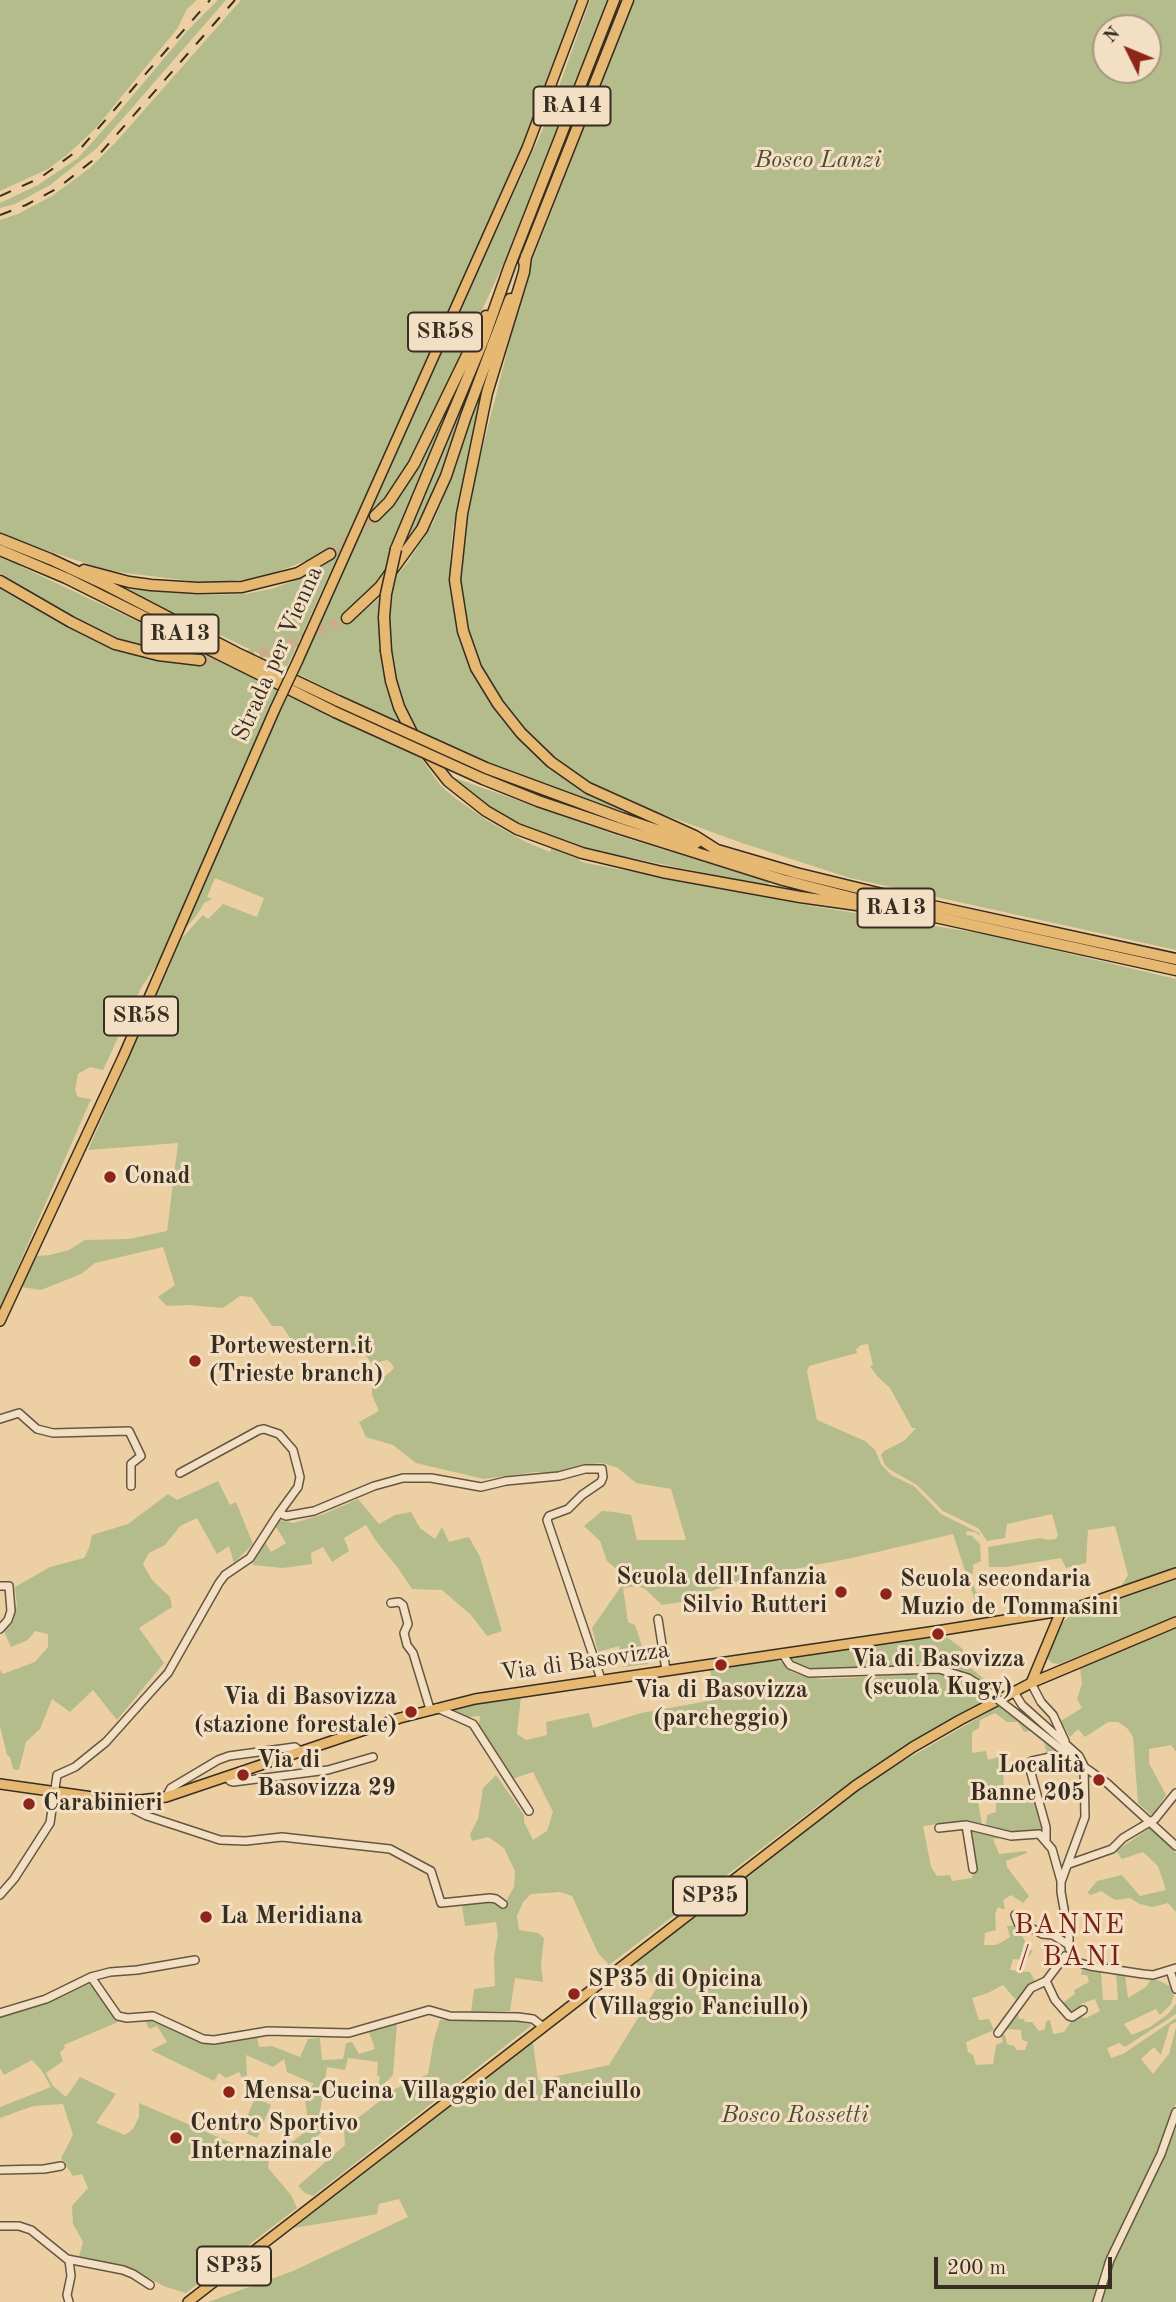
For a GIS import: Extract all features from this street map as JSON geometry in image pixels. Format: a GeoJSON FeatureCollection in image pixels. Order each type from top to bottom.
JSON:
{"type":"FeatureCollection","features":[{"type":"Feature","properties":{"kind":"highway","name":"RA14"},"geometry":{"type":"LineString","coordinates":[[510,265],[614,0]]}},
{"type":"Feature","properties":{"kind":"highway","name":"RA14"},"geometry":{"type":"LineString","coordinates":[[526,256],[628,0]]}},
{"type":"Feature","properties":{"kind":"highway"},"geometry":{"type":"LineString","coordinates":[[526,256],[524,272],[487,393],[463,506],[456,580],[463,632],[477,668],[498,704],[534,747],[570,777],[588,788],[695,836],[718,850]]}},
{"type":"Feature","properties":{"kind":"highway"},"geometry":{"type":"LineString","coordinates":[[347,618],[380,587],[408,551],[428,517],[446,476],[526,256]]}},
{"type":"Feature","properties":{"kind":"highway"},"geometry":{"type":"LineString","coordinates":[[375,516],[402,484],[426,442],[510,265]]}},
{"type":"Feature","properties":{"kind":"highway"},"geometry":{"type":"LineString","coordinates":[[510,265],[483,341],[396,549],[386,594],[384,617],[391,681],[399,706],[415,739],[436,768],[486,811],[517,829],[582,853],[662,872],[800,897],[921,914]]}},
{"type":"Feature","properties":{"kind":"highway","name":"RA13"},"geometry":{"type":"LineString","coordinates":[[0,539],[139,613],[337,706]]}},
{"type":"Feature","properties":{"kind":"highway","name":"RA13"},"geometry":{"type":"LineString","coordinates":[[0,550],[50,559],[483,779],[538,801],[796,873],[905,900],[1176,959]]}},
{"type":"Feature","properties":{"kind":"highway"},"geometry":{"type":"LineString","coordinates":[[50,559],[129,582],[218,588],[242,587],[281,579],[298,573],[330,554]]}},
{"type":"Feature","properties":{"kind":"highway"},"geometry":{"type":"LineString","coordinates":[[0,581],[115,644],[158,655],[200,660]]}},
{"type":"Feature","properties":{"kind":"highway","name":"RA13"},"geometry":{"type":"LineString","coordinates":[[623,824],[783,880],[921,914],[1176,970]]}},
{"type":"Feature","properties":{"kind":"main road","name":"Strada per Vienna"},"geometry":{"type":"LineString","coordinates":[[0,1321],[128,1044],[527,148],[583,0]]}},
{"type":"Feature","properties":{"kind":"main road","name":"Via di Basovizza"},"geometry":{"type":"LineString","coordinates":[[0,1784],[128,1800],[166,1797],[433,1708],[601,1679],[1061,1611],[1176,1573]]}},
{"type":"Feature","properties":{"kind":"main road"},"geometry":{"type":"LineString","coordinates":[[1031,1683],[1061,1611]]}},
{"type":"Feature","properties":{"kind":"main road","name":"SP35"},"geometry":{"type":"LineString","coordinates":[[191,2301],[542,2026],[855,1786],[913,1747],[1031,1683],[1176,1622]]}},
{"type":"Feature","properties":{"kind":"street"},"geometry":{"type":"LineString","coordinates":[[0,1419],[19,1413],[37,1429],[53,1433],[129,1431],[141,1456],[131,1464],[131,1486]]}},
{"type":"Feature","properties":{"kind":"street"},"geometry":{"type":"LineString","coordinates":[[0,1895],[14,1879],[50,1823],[55,1780],[60,1773],[75,1767],[106,1742],[168,1673],[219,1583],[250,1558],[298,1487],[300,1477],[293,1451],[279,1434],[264,1429],[180,1474]]}},
{"type":"Feature","properties":{"kind":"street"},"geometry":{"type":"LineString","coordinates":[[279,1513],[286,1516],[307,1513],[389,1481],[417,1477],[481,1486],[506,1480],[602,1469],[601,1482],[582,1494],[568,1509],[549,1516],[547,1520],[601,1679]]}},
{"type":"Feature","properties":{"kind":"street"},"geometry":{"type":"LineString","coordinates":[[0,1629],[10,1616],[9,1586],[3,1586]]}},
{"type":"Feature","properties":{"kind":"street"},"geometry":{"type":"LineString","coordinates":[[391,1603],[399,1602],[403,1605],[408,1624],[404,1633],[407,1645],[413,1653],[433,1708],[473,1724],[528,1811]]}},
{"type":"Feature","properties":{"kind":"street"},"geometry":{"type":"LineString","coordinates":[[658,1619],[667,1670]]}},
{"type":"Feature","properties":{"kind":"street"},"geometry":{"type":"LineString","coordinates":[[782,1653],[790,1665],[809,1673],[939,1670],[968,1678],[1107,1783],[1176,1846]]}},
{"type":"Feature","properties":{"kind":"street"},"geometry":{"type":"LineString","coordinates":[[1031,1683],[1041,1702],[1053,1715],[1069,1747]]}},
{"type":"Feature","properties":{"kind":"street"},"geometry":{"type":"LineString","coordinates":[[1014,1692],[1022,1705],[1079,1756],[1084,1766],[1085,1817],[1061,1882]]}},
{"type":"Feature","properties":{"kind":"street"},"geometry":{"type":"LineString","coordinates":[[166,1797],[171,1788],[229,1756],[295,1748],[302,1752]]}},
{"type":"Feature","properties":{"kind":"street"},"geometry":{"type":"LineString","coordinates":[[1046,1840],[1046,1827],[1031,1773],[1032,1761],[1055,1756],[1076,1767],[1084,1766]]}},
{"type":"Feature","properties":{"kind":"street"},"geometry":{"type":"LineString","coordinates":[[227,1777],[233,1782],[328,1770],[373,1757]]}},
{"type":"Feature","properties":{"kind":"street"},"geometry":{"type":"LineString","coordinates":[[1069,1864],[1112,1849],[1123,1838],[1159,1816],[1176,1793]]}},
{"type":"Feature","properties":{"kind":"street","name":"Via di Basovizza"},"geometry":{"type":"LineString","coordinates":[[128,1800],[133,1809],[147,1816],[220,1840],[246,1841],[282,1837],[390,1849],[430,1871],[441,1903],[490,1898],[503,1904]]}},
{"type":"Feature","properties":{"kind":"street"},"geometry":{"type":"LineString","coordinates":[[966,1825],[973,1869]]}},
{"type":"Feature","properties":{"kind":"street"},"geometry":{"type":"LineString","coordinates":[[939,1829],[966,1825],[1011,1836],[1035,1833],[1046,1840],[1052,1849],[1061,1882],[1069,1946],[1064,1958],[1046,1981],[1031,1988],[998,2033]]}},
{"type":"Feature","properties":{"kind":"street"},"geometry":{"type":"LineString","coordinates":[[1015,1915],[1025,1930],[1033,1929],[1042,1934],[1053,1935],[1069,1946],[1076,1961]]}},
{"type":"Feature","properties":{"kind":"street"},"geometry":{"type":"LineString","coordinates":[[1064,1958],[1090,1966],[1143,1974],[1153,1975],[1173,1969],[1176,1989]]}},
{"type":"Feature","properties":{"kind":"street"},"geometry":{"type":"LineString","coordinates":[[0,2014],[46,1999],[98,1974],[195,1960]]}},
{"type":"Feature","properties":{"kind":"street"},"geometry":{"type":"LineString","coordinates":[[91,1977],[118,2016],[153,2016],[203,2039],[268,2031],[349,2033],[429,2010],[450,2016],[519,2017],[533,2019],[542,2026]]}},
{"type":"Feature","properties":{"kind":"street"},"geometry":{"type":"LineString","coordinates":[[1046,1981],[1055,2000],[1069,2016],[1072,2017],[1083,2010]]}},
{"type":"Feature","properties":{"kind":"street"},"geometry":{"type":"LineString","coordinates":[[1097,2302],[1110,2260],[1161,2154],[1176,2112]]}},
{"type":"Feature","properties":{"kind":"street"},"geometry":{"type":"LineString","coordinates":[[0,2170],[61,2166]]}},
{"type":"Feature","properties":{"kind":"street"},"geometry":{"type":"LineString","coordinates":[[0,2226],[19,2226],[31,2230],[69,2260],[122,2270],[150,2285]]}},
{"type":"Feature","properties":{"kind":"street"},"geometry":{"type":"LineString","coordinates":[[69,2260],[69,2302]]}},
{"type":"Feature","properties":{"kind":"green space"},"geometry":{"type":"Polygon","coordinates":[[[0,0],[197,0],[187,9],[177,29],[95,129],[48,169],[0,191],[0,0]]]}},
{"type":"Feature","properties":{"kind":"green space"},"geometry":{"type":"Polygon","coordinates":[[[218,0],[226,0],[97,148],[50,185],[15,204],[0,208],[0,203],[38,185],[78,158],[187,31],[218,0]]]}},
{"type":"Feature","properties":{"kind":"green space"},"geometry":{"type":"Polygon","coordinates":[[[241,0],[579,0],[505,190],[287,667],[124,589],[199,595],[245,594],[271,589],[314,572],[333,559],[327,549],[308,560],[261,578],[208,583],[109,571],[30,545],[20,566],[279,688],[158,963],[141,988],[103,1070],[90,1067],[78,1074],[75,1090],[78,1097],[91,1099],[0,1308],[0,586],[77,631],[154,650],[109,636],[87,625],[0,573],[0,220],[52,196],[90,168],[241,0]]]}},
{"type":"Feature","properties":{"kind":"green space","name":"Bosco Lanzi"},"geometry":{"type":"Polygon","coordinates":[[[590,0],[608,0],[502,267],[409,461],[389,493],[371,512],[379,520],[403,491],[446,414],[391,547],[398,550],[488,340],[519,255],[521,256],[443,468],[417,528],[383,577],[365,596],[346,610],[347,618],[351,622],[378,599],[408,562],[433,523],[456,466],[499,337],[453,527],[450,561],[461,560],[472,489],[527,274],[634,0],[1176,0],[1176,950],[850,878],[640,806],[636,816],[513,774],[413,732],[382,652],[386,688],[403,726],[296,673],[547,120],[590,0]]]}},
{"type":"Feature","properties":{"kind":"green space"},"geometry":{"type":"Polygon","coordinates":[[[288,692],[420,757],[441,786],[455,798],[488,821],[550,852],[553,844],[494,811],[446,775],[619,836],[769,882],[768,886],[583,848],[579,861],[586,863],[800,904],[990,935],[1176,979],[1176,1568],[1120,1588],[1128,1575],[1115,1526],[1088,1530],[1086,1563],[1066,1568],[1061,1558],[1006,1567],[989,1567],[988,1547],[1040,1538],[1056,1539],[1058,1535],[1052,1514],[1007,1524],[1005,1538],[987,1541],[978,1528],[943,1511],[917,1485],[889,1469],[881,1455],[904,1441],[916,1428],[912,1428],[890,1388],[870,1366],[873,1365],[868,1344],[861,1345],[856,1349],[857,1353],[809,1366],[807,1372],[817,1420],[865,1441],[875,1450],[881,1464],[891,1475],[914,1486],[941,1514],[979,1533],[980,1536],[967,1531],[966,1535],[972,1536],[980,1544],[981,1561],[973,1565],[973,1574],[969,1573],[976,1592],[984,1595],[987,1608],[981,1619],[953,1534],[852,1558],[748,1578],[681,1602],[662,1605],[645,1589],[638,1586],[623,1588],[628,1622],[635,1625],[648,1664],[623,1667],[619,1646],[598,1652],[592,1628],[627,1578],[607,1561],[600,1541],[584,1526],[602,1511],[615,1512],[631,1515],[637,1540],[686,1540],[671,1489],[636,1483],[618,1468],[602,1463],[581,1465],[554,1473],[535,1472],[484,1479],[416,1463],[393,1445],[366,1437],[359,1422],[379,1411],[372,1395],[372,1381],[389,1373],[394,1368],[391,1363],[387,1360],[372,1364],[364,1353],[357,1357],[342,1344],[326,1351],[320,1338],[295,1345],[282,1326],[272,1326],[252,1297],[240,1296],[223,1308],[167,1306],[158,1297],[175,1285],[163,1247],[95,1263],[81,1274],[41,1290],[21,1287],[37,1256],[69,1250],[85,1240],[129,1239],[167,1231],[178,1143],[88,1150],[182,938],[203,915],[208,919],[223,904],[257,917],[264,898],[215,878],[207,897],[212,899],[204,903],[197,915],[181,930],[288,692]]]}},
{"type":"Feature","properties":{"kind":"green space"},"geometry":{"type":"Polygon","coordinates":[[[218,1481],[230,1505],[236,1502],[253,1544],[234,1563],[229,1546],[217,1554],[197,1518],[180,1526],[165,1545],[149,1553],[143,1564],[152,1580],[170,1597],[172,1607],[139,1628],[164,1663],[117,1720],[93,1690],[70,1712],[52,1699],[40,1729],[26,1742],[19,1770],[13,1769],[0,1726],[0,1670],[3,1674],[35,1662],[48,1647],[48,1634],[35,1631],[28,1640],[11,1647],[4,1631],[13,1622],[17,1605],[15,1587],[50,1567],[84,1558],[92,1535],[128,1524],[168,1494],[177,1500],[218,1481]]]}},
{"type":"Feature","properties":{"kind":"green space"},"geometry":{"type":"Polygon","coordinates":[[[358,1499],[379,1524],[395,1515],[411,1512],[420,1528],[435,1539],[442,1527],[449,1542],[469,1537],[480,1557],[502,1631],[487,1636],[471,1615],[442,1590],[412,1589],[366,1525],[344,1538],[349,1551],[332,1562],[323,1547],[311,1553],[312,1564],[283,1568],[252,1565],[265,1542],[271,1552],[286,1543],[276,1527],[280,1520],[294,1523],[324,1514],[358,1499]]]}},
{"type":"Feature","properties":{"kind":"green space"},"geometry":{"type":"Polygon","coordinates":[[[1176,1578],[1176,1616],[1059,1664],[1052,1663],[1047,1658],[1061,1624],[1074,1612],[1176,1578]]]}},
{"type":"Feature","properties":{"kind":"green space"},"geometry":{"type":"Polygon","coordinates":[[[1176,1629],[1176,1752],[1171,1745],[1149,1749],[1149,1763],[1166,1795],[1152,1816],[1138,1803],[1133,1737],[1127,1728],[1118,1722],[1108,1722],[1085,1737],[1078,1729],[1070,1737],[1061,1721],[1082,1708],[1077,1699],[1082,1684],[1080,1667],[1176,1629]]]}},
{"type":"Feature","properties":{"kind":"green space"},"geometry":{"type":"Polygon","coordinates":[[[937,1634],[963,1649],[963,1657],[971,1668],[1000,1693],[917,1739],[820,1804],[609,1965],[598,1953],[572,1896],[560,1892],[531,1894],[523,1902],[517,1916],[519,1930],[538,1933],[544,1938],[541,1965],[543,1982],[515,1978],[510,2011],[471,2012],[474,1989],[495,1986],[494,1956],[498,1935],[496,1922],[465,1926],[462,1906],[490,1901],[502,1908],[514,1887],[515,1871],[504,1848],[488,1837],[472,1841],[470,1834],[478,1819],[483,1788],[496,1775],[524,1815],[524,1822],[533,1840],[547,1831],[553,1812],[533,1772],[512,1779],[478,1729],[480,1716],[468,1717],[447,1709],[521,1696],[517,1734],[526,1740],[547,1735],[546,1722],[589,1713],[593,1728],[641,1713],[714,1700],[710,1668],[768,1659],[782,1662],[792,1672],[808,1677],[822,1679],[947,1675],[980,1691],[985,1683],[972,1675],[940,1664],[810,1669],[791,1659],[792,1655],[937,1634]]]}},
{"type":"Feature","properties":{"kind":"green space","name":"Bosco Rossetti"},"geometry":{"type":"Polygon","coordinates":[[[999,1706],[1065,1757],[1056,1752],[1047,1754],[1044,1742],[1030,1731],[1024,1732],[1018,1722],[1007,1722],[995,1713],[980,1720],[979,1728],[972,1732],[972,1753],[986,1751],[988,1760],[1002,1756],[1004,1786],[1008,1788],[1012,1800],[1035,1798],[1043,1833],[1033,1830],[1001,1831],[986,1826],[987,1815],[996,1812],[996,1798],[992,1794],[977,1797],[982,1824],[961,1821],[923,1826],[931,1867],[937,1876],[950,1875],[952,1881],[972,1878],[973,1872],[978,1870],[971,1828],[1003,1838],[993,1839],[999,1854],[1027,1853],[1006,1861],[1007,1867],[1029,1896],[1023,1903],[1011,1895],[1003,1900],[1005,1910],[998,1907],[995,1914],[996,1930],[985,1933],[984,1945],[996,1945],[1004,1941],[1010,1937],[1007,1926],[1017,1926],[1025,1941],[1023,1947],[1033,1951],[1026,1960],[1013,1959],[1010,1970],[1030,1972],[1036,1983],[1027,1987],[1017,2001],[1003,1985],[972,1998],[979,2020],[989,2019],[994,2030],[966,2042],[968,2052],[973,2055],[976,2065],[993,2064],[996,2045],[1003,2042],[1001,2035],[1005,2035],[1007,2044],[1017,2050],[1025,2050],[1028,2042],[1022,2040],[1021,2030],[1006,2029],[1018,2013],[1019,2019],[1032,2022],[1039,2031],[1045,2029],[1046,2021],[1050,2020],[1053,2034],[1064,2032],[1072,2020],[1086,2018],[1100,2011],[1095,1999],[1081,2004],[1079,2009],[1072,2013],[1065,2007],[1064,2002],[1075,1994],[1074,1990],[1089,1982],[1087,1975],[1081,1975],[1082,1967],[1101,1972],[1103,2000],[1118,2000],[1116,1973],[1125,1975],[1128,1998],[1146,1987],[1151,1979],[1171,1987],[1174,1995],[1171,2004],[1160,2015],[1156,2009],[1124,2024],[1132,2035],[1150,2027],[1168,2014],[1176,2004],[1176,2014],[1125,2047],[1119,2043],[1107,2048],[1111,2058],[1123,2054],[1176,2018],[1176,2022],[1170,2025],[1161,2055],[1154,2047],[1141,2059],[1153,2074],[1169,2054],[1176,2027],[1176,2103],[1164,2136],[1101,2270],[1092,2302],[208,2302],[293,2271],[408,2217],[399,2199],[379,2204],[377,2214],[294,2228],[533,2042],[538,2080],[609,2065],[656,1989],[634,1961],[881,1774],[999,1706]]]}},
{"type":"Feature","properties":{"kind":"green space"},"geometry":{"type":"Polygon","coordinates":[[[1150,1828],[1176,1853],[1176,1912],[1168,1903],[1153,1907],[1130,1898],[1115,1900],[1101,1891],[1091,1895],[1087,1893],[1097,1881],[1122,1875],[1140,1896],[1166,1890],[1158,1866],[1143,1852],[1122,1859],[1116,1851],[1150,1828]]]}},
{"type":"Feature","properties":{"kind":"green space"},"geometry":{"type":"Polygon","coordinates":[[[91,1983],[118,2022],[64,2045],[65,2048],[60,2052],[63,2061],[46,2073],[53,2086],[66,2097],[80,2077],[116,2094],[96,2123],[125,2135],[133,2129],[139,2117],[139,2103],[269,2159],[268,2168],[291,2195],[297,2208],[186,2293],[166,2287],[133,2270],[79,2256],[83,2242],[73,2224],[72,2206],[88,2188],[82,2174],[73,2176],[61,2158],[73,2135],[63,2104],[33,2106],[0,2118],[0,2107],[51,2087],[32,2060],[4,2075],[0,2068],[0,2017],[43,2005],[91,1983]]]}},
{"type":"Feature","properties":{"kind":"green space"},"geometry":{"type":"Polygon","coordinates":[[[145,2020],[156,2021],[209,2044],[257,2036],[259,2047],[272,2046],[300,2057],[308,2039],[320,2038],[322,2060],[343,2059],[346,2043],[352,2042],[359,2054],[375,2049],[369,2032],[397,2024],[393,2075],[380,2088],[378,2062],[348,2058],[345,2070],[327,2067],[320,2112],[322,2132],[293,2156],[280,2151],[309,2129],[304,2092],[314,2084],[287,2072],[284,2059],[273,2067],[246,2055],[247,2075],[242,2078],[239,2072],[226,2078],[219,2073],[214,2081],[151,2050],[167,2042],[157,2026],[149,2029],[145,2020]]]}},
{"type":"Feature","properties":{"kind":"green space"},"geometry":{"type":"Polygon","coordinates":[[[440,2020],[514,2021],[532,2025],[313,2196],[305,2193],[298,2186],[345,2145],[344,2129],[395,2089],[428,2074],[440,2020]]]}},
{"type":"Feature","properties":{"kind":"green space"},"geometry":{"type":"Polygon","coordinates":[[[255,2098],[271,2105],[257,2138],[241,2131],[255,2098]]]}},
{"type":"Feature","properties":{"kind":"green space"},"geometry":{"type":"Polygon","coordinates":[[[1176,2127],[1176,2302],[1100,2302],[1107,2274],[1176,2127]]]}},
{"type":"Feature","properties":{"kind":"tunnel"},"geometry":{"type":"LineString","coordinates":[[330,554],[375,516]]}},
{"type":"Feature","properties":{"kind":"tunnel"},"geometry":{"type":"LineString","coordinates":[[200,660],[240,657],[282,648],[347,618]]}},
{"type":"Feature","properties":{"kind":"railway"},"geometry":{"type":"LineString","coordinates":[[0,196],[40,178],[81,148],[210,0]]}},
{"type":"Feature","properties":{"kind":"railway"},"geometry":{"type":"LineString","coordinates":[[0,215],[58,188],[97,157],[235,0]]}},
{"type":"Feature","properties":{"kind":"place","name":"Conad"},"geometry":{"type":"Point","coordinates":[110,1177]}},
{"type":"Feature","properties":{"kind":"place","name":"Portewestern.it (Trieste branch)"},"geometry":{"type":"Point","coordinates":[195,1361]}},
{"type":"Feature","properties":{"kind":"place","name":"Scuola dell'Infanzia Silvio Rutteri"},"geometry":{"type":"Point","coordinates":[841,1592]}},
{"type":"Feature","properties":{"kind":"place","name":"Scuola secondaria Muzio de Tommasini"},"geometry":{"type":"Point","coordinates":[886,1594]}},
{"type":"Feature","properties":{"kind":"place","name":"Via di Basovizza (scuola Kugy)"},"geometry":{"type":"Point","coordinates":[938,1634]}},
{"type":"Feature","properties":{"kind":"place","name":"Via di Basovizza (parcheggio)"},"geometry":{"type":"Point","coordinates":[721,1665]}},
{"type":"Feature","properties":{"kind":"place","name":"Via di Basovizza (stazione forestale)"},"geometry":{"type":"Point","coordinates":[411,1712]}},
{"type":"Feature","properties":{"kind":"place","name":"Via di Basovizza 29"},"geometry":{"type":"Point","coordinates":[243,1775]}},
{"type":"Feature","properties":{"kind":"place","name":"Località Banne 205"},"geometry":{"type":"Point","coordinates":[1099,1780]}},
{"type":"Feature","properties":{"kind":"place","name":"Carabinieri"},"geometry":{"type":"Point","coordinates":[29,1804]}},
{"type":"Feature","properties":{"kind":"place","name":"La Meridiana"},"geometry":{"type":"Point","coordinates":[206,1917]}},
{"type":"Feature","properties":{"kind":"place","name":"SP35 di Opicina (Villaggio Fanciullo)"},"geometry":{"type":"Point","coordinates":[574,1994]}},
{"type":"Feature","properties":{"kind":"place","name":"Mensa-Cucina Villaggio del Fanciullo"},"geometry":{"type":"Point","coordinates":[229,2092]}},
{"type":"Feature","properties":{"kind":"place","name":"Centro Sportivo Internazinale"},"geometry":{"type":"Point","coordinates":[176,2138]}},
{"type":"Feature","properties":{"kind":"district","name":"BANNE / BANI"},"geometry":{"type":"Point","coordinates":[1070,1942]}}]}
